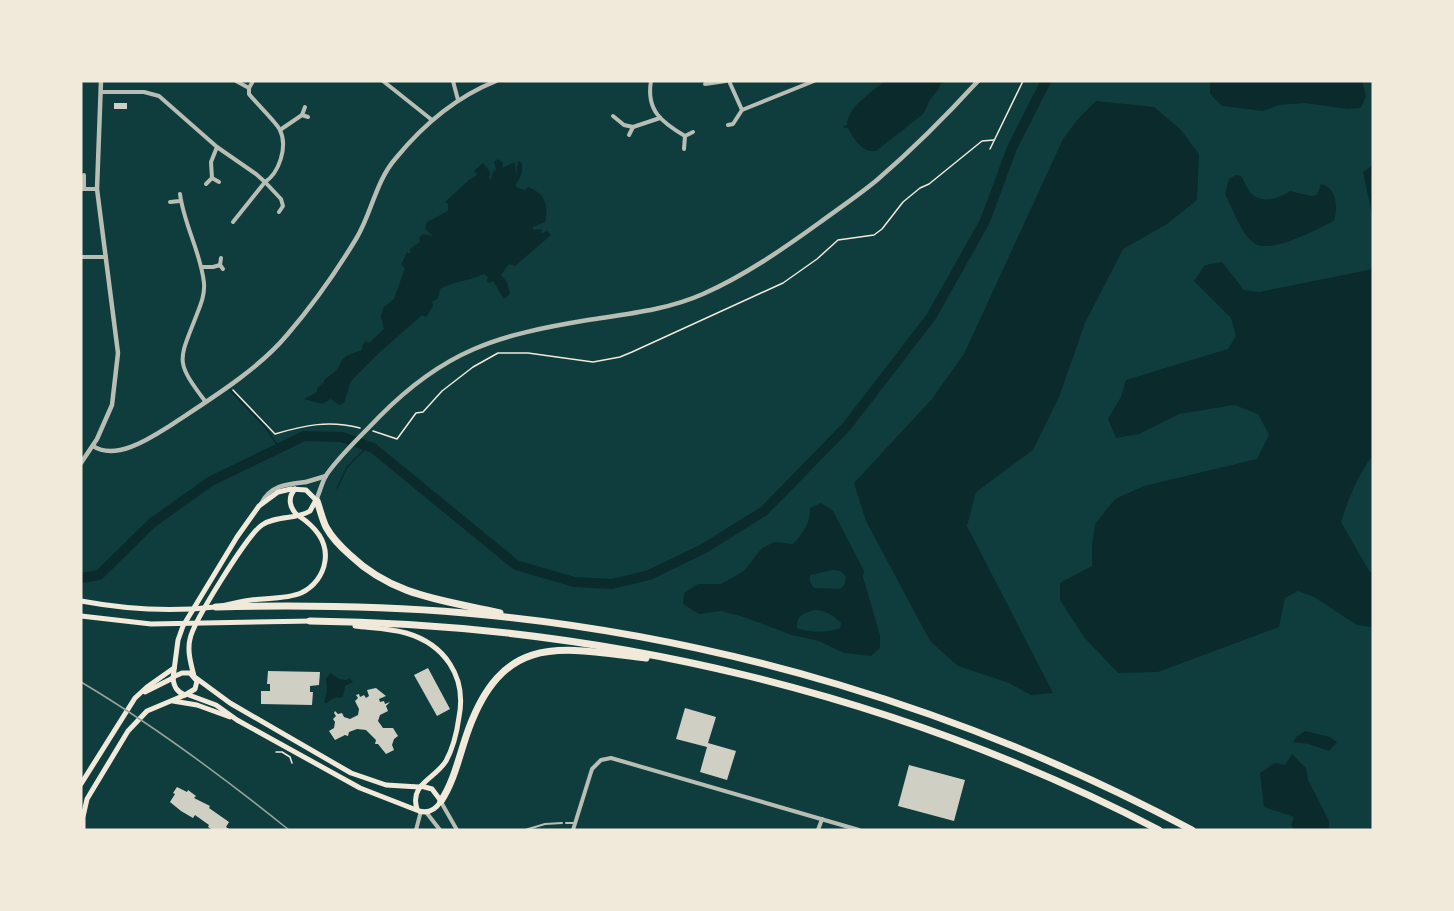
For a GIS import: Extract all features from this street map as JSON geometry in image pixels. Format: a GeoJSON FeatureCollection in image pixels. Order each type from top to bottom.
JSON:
{"type":"FeatureCollection","features":[{"type":"Feature","properties":{"kind":"highway"},"geometry":{"type":"LineString","coordinates":[[316,500],[326,526],[338,543],[358,563],[390,584],[432,599],[528,620]]}},
{"type":"Feature","properties":{"kind":"highway"},"geometry":{"type":"LineString","coordinates":[[216,607],[373,607],[465,613],[617,633],[697,649],[797,673],[868,694],[1021,749],[1100,784],[1192,830]]}},
{"type":"Feature","properties":{"kind":"highway"},"geometry":{"type":"LineString","coordinates":[[310,621],[414,624],[489,631],[608,647],[693,664],[836,700],[936,733],[1055,780],[1159,830]]}},
{"type":"Feature","properties":{"kind":"highway"},"geometry":{"type":"LineString","coordinates":[[441,801],[472,721],[486,692],[501,672],[522,658],[548,651],[576,650],[693,664]]}},
{"type":"Feature","properties":{"kind":"main road"},"geometry":{"type":"LineString","coordinates":[[81,601],[130,608],[216,607],[245,600],[294,595],[305,591],[320,576],[325,561],[324,546],[313,527],[298,516],[290,503],[291,496],[296,489]]}},
{"type":"Feature","properties":{"kind":"main road"},"geometry":{"type":"LineString","coordinates":[[83,830],[87,799],[135,722],[147,711],[186,695],[196,687],[194,676],[189,648],[192,632],[249,539],[259,527],[271,520],[298,516],[310,511],[316,500],[309,491],[296,489],[278,492],[260,506],[237,537],[183,626],[178,640],[174,668],[173,678],[175,688],[186,695],[216,705],[237,720],[360,788],[421,811],[435,808],[441,801],[432,789],[420,786],[386,785],[351,773],[230,703],[194,676],[182,673],[173,678],[140,693]]}},
{"type":"Feature","properties":{"kind":"main road"},"geometry":{"type":"LineString","coordinates":[[81,616],[151,624],[310,621],[407,633],[434,646],[452,665],[461,692],[461,709],[458,726],[446,761],[420,786],[415,799],[421,811]]}},
{"type":"Feature","properties":{"kind":"main road"},"geometry":{"type":"LineString","coordinates":[[81,784],[140,693],[174,668]]}},
{"type":"Feature","properties":{"kind":"main road"},"geometry":{"type":"LineString","coordinates":[[171,701],[197,705],[237,720]]}},
{"type":"Feature","properties":{"kind":"street"},"geometry":{"type":"LineString","coordinates":[[81,463],[93,446],[112,405],[116,384],[117,336],[97,189],[101,81]]}},
{"type":"Feature","properties":{"kind":"street"},"geometry":{"type":"LineString","coordinates":[[236,81],[249,88]]}},
{"type":"Feature","properties":{"kind":"street"},"geometry":{"type":"LineString","coordinates":[[233,222],[269,180],[281,159],[283,146],[280,130],[249,94],[253,81]]}},
{"type":"Feature","properties":{"kind":"street"},"geometry":{"type":"LineString","coordinates":[[383,81],[432,120]]}},
{"type":"Feature","properties":{"kind":"street"},"geometry":{"type":"LineString","coordinates":[[453,81],[459,99]]}},
{"type":"Feature","properties":{"kind":"street"},"geometry":{"type":"LineString","coordinates":[[93,446],[100,450],[113,451],[139,443],[156,434],[257,364],[286,336],[357,237],[380,180],[405,147],[432,120],[459,99],[496,81]]}},
{"type":"Feature","properties":{"kind":"street"},"geometry":{"type":"LineString","coordinates":[[651,81],[649,94],[651,107],[660,118],[685,136]]}},
{"type":"Feature","properties":{"kind":"street"},"geometry":{"type":"LineString","coordinates":[[705,84],[727,81],[742,110]]}},
{"type":"Feature","properties":{"kind":"street"},"geometry":{"type":"LineString","coordinates":[[728,125],[733,124],[742,110],[814,81]]}},
{"type":"Feature","properties":{"kind":"street"},"geometry":{"type":"LineString","coordinates":[[316,500],[326,476],[332,469],[378,418],[424,376],[479,346],[524,332],[670,306],[704,294],[797,239],[876,181],[921,140],[978,81]]}},
{"type":"Feature","properties":{"kind":"street"},"geometry":{"type":"LineString","coordinates":[[101,92],[144,92],[159,96],[217,147],[265,182],[281,200],[283,206],[279,212]]}},
{"type":"Feature","properties":{"kind":"street"},"geometry":{"type":"LineString","coordinates":[[280,130],[302,115],[305,107]]}},
{"type":"Feature","properties":{"kind":"street"},"geometry":{"type":"LineString","coordinates":[[302,115],[308,117]]}},
{"type":"Feature","properties":{"kind":"street"},"geometry":{"type":"LineString","coordinates":[[613,116],[624,125],[633,127],[660,118]]}},
{"type":"Feature","properties":{"kind":"street"},"geometry":{"type":"LineString","coordinates":[[629,135],[633,127]]}},
{"type":"Feature","properties":{"kind":"street"},"geometry":{"type":"LineString","coordinates":[[685,136],[693,132]]}},
{"type":"Feature","properties":{"kind":"street"},"geometry":{"type":"LineString","coordinates":[[684,149],[685,136]]}},
{"type":"Feature","properties":{"kind":"street"},"geometry":{"type":"LineString","coordinates":[[206,184],[212,178],[211,162],[217,147]]}},
{"type":"Feature","properties":{"kind":"street"},"geometry":{"type":"LineString","coordinates":[[84,175],[83,189],[97,189]]}},
{"type":"Feature","properties":{"kind":"street"},"geometry":{"type":"LineString","coordinates":[[212,178],[219,182]]}},
{"type":"Feature","properties":{"kind":"street"},"geometry":{"type":"LineString","coordinates":[[180,194],[180,201],[202,267],[204,286],[203,298],[182,359],[186,375],[205,401]]}},
{"type":"Feature","properties":{"kind":"street"},"geometry":{"type":"LineString","coordinates":[[170,202],[180,201]]}},
{"type":"Feature","properties":{"kind":"street"},"geometry":{"type":"LineString","coordinates":[[81,257],[106,257]]}},
{"type":"Feature","properties":{"kind":"street"},"geometry":{"type":"LineString","coordinates":[[202,267],[222,267],[221,258]]}},
{"type":"Feature","properties":{"kind":"street"},"geometry":{"type":"LineString","coordinates":[[260,506],[264,496],[276,487],[326,476]]}},
{"type":"Feature","properties":{"kind":"street"},"geometry":{"type":"LineString","coordinates":[[296,489],[306,482]]}},
{"type":"Feature","properties":{"kind":"street"},"geometry":{"type":"LineString","coordinates":[[573,830],[591,771],[601,760],[611,758],[859,830]]}},
{"type":"Feature","properties":{"kind":"street"},"geometry":{"type":"LineString","coordinates":[[441,801],[457,830]]}},
{"type":"Feature","properties":{"kind":"street"},"geometry":{"type":"LineString","coordinates":[[416,830],[421,811]]}},
{"type":"Feature","properties":{"kind":"street"},"geometry":{"type":"LineString","coordinates":[[421,811],[440,830]]}},
{"type":"Feature","properties":{"kind":"street"},"geometry":{"type":"LineString","coordinates":[[818,830],[822,819]]}},
{"type":"Feature","properties":{"kind":"street"},"geometry":{"type":"LineString","coordinates":[[525,830],[545,824],[573,823]]}},
{"type":"Feature","properties":{"kind":"path"},"geometry":{"type":"LineString","coordinates":[[990,148],[1023,81]]}},
{"type":"Feature","properties":{"kind":"path"},"geometry":{"type":"LineString","coordinates":[[228,385],[275,434],[301,426],[334,423],[374,431],[397,439]]}},
{"type":"Feature","properties":{"kind":"path"},"geometry":{"type":"LineString","coordinates":[[276,752],[282,752],[290,757],[292,763]]}},
{"type":"Feature","properties":{"kind":"water"},"geometry":{"type":"Polygon","coordinates":[[[885,81],[949,81],[940,84],[922,115],[876,151],[871,151],[863,148],[848,128],[843,126],[847,125],[848,118],[856,106],[885,81]]]}},
{"type":"Feature","properties":{"kind":"water"},"geometry":{"type":"Polygon","coordinates":[[[1210,81],[1362,81],[1366,96],[1361,108],[1347,109],[1305,103],[1279,105],[1263,111],[1222,106],[1210,94],[1210,81]]]}},
{"type":"Feature","properties":{"kind":"water"},"geometry":{"type":"Polygon","coordinates":[[[1096,101],[1154,107],[1180,129],[1199,154],[1197,200],[1167,224],[1123,249],[1085,323],[1059,397],[1033,450],[976,492],[967,526],[1053,693],[1031,695],[1009,683],[958,666],[930,641],[866,521],[854,483],[932,399],[964,354],[1063,139],[1096,101]]]}},
{"type":"Feature","properties":{"kind":"water"},"geometry":{"type":"Polygon","coordinates":[[[498,159],[503,163],[502,168],[515,162],[516,176],[518,161],[521,162],[521,176],[516,187],[525,190],[528,187],[534,190],[542,196],[546,205],[545,222],[533,227],[533,230],[542,229],[541,234],[547,231],[551,235],[515,266],[509,264],[501,275],[507,282],[510,294],[504,299],[493,281],[490,283],[487,281],[488,277],[484,274],[440,289],[438,298],[432,302],[433,306],[426,317],[422,315],[351,381],[344,403],[339,405],[331,399],[322,404],[304,399],[317,392],[317,388],[337,370],[346,356],[362,350],[366,341],[369,343],[384,329],[381,317],[383,308],[394,299],[405,268],[401,265],[407,252],[410,254],[410,249],[420,242],[419,238],[423,234],[433,236],[425,229],[427,222],[448,211],[448,204],[445,202],[477,175],[474,171],[483,163],[490,172],[489,178],[494,184],[491,180],[496,169],[494,162],[498,159]]]}},
{"type":"Feature","properties":{"kind":"water"},"geometry":{"type":"Polygon","coordinates":[[[1373,165],[1373,219],[1363,172],[1373,165]]]}},
{"type":"Feature","properties":{"kind":"water"},"geometry":{"type":"Polygon","coordinates":[[[1236,175],[1241,176],[1252,194],[1262,199],[1274,199],[1290,191],[1311,196],[1317,195],[1321,184],[1326,186],[1335,199],[1334,221],[1306,235],[1282,243],[1262,246],[1254,243],[1241,228],[1225,194],[1229,179],[1236,175]]]}},
{"type":"Feature","properties":{"kind":"water"},"geometry":{"type":"Polygon","coordinates":[[[1222,262],[1244,290],[1259,292],[1373,269],[1373,455],[1354,487],[1341,522],[1369,571],[1373,574],[1373,627],[1357,625],[1314,597],[1298,591],[1285,598],[1279,627],[1158,672],[1118,673],[1084,637],[1060,600],[1060,583],[1092,566],[1095,524],[1115,499],[1144,486],[1257,459],[1269,435],[1258,414],[1234,405],[1179,414],[1139,434],[1116,438],[1108,419],[1121,397],[1126,380],[1228,349],[1236,336],[1231,318],[1194,281],[1205,265],[1222,262]]]}},
{"type":"Feature","properties":{"kind":"water"},"geometry":{"type":"Polygon","coordinates":[[[821,503],[833,511],[864,571],[863,577],[880,635],[880,648],[871,656],[844,653],[819,641],[792,635],[721,611],[699,614],[683,604],[684,593],[698,584],[721,584],[744,571],[762,548],[774,542],[793,544],[806,528],[810,508],[821,503]],[[833,570],[810,575],[810,582],[814,588],[840,589],[845,584],[846,577],[841,571],[833,570]],[[814,610],[801,616],[797,628],[818,632],[840,628],[841,623],[832,615],[814,610]]]}},
{"type":"Feature","properties":{"kind":"water"},"geometry":{"type":"Polygon","coordinates":[[[331,673],[339,679],[349,678],[353,682],[345,686],[343,697],[334,698],[326,703],[324,702],[327,691],[326,678],[331,673]]]}},
{"type":"Feature","properties":{"kind":"water"},"geometry":{"type":"Polygon","coordinates":[[[1305,731],[1330,737],[1337,742],[1329,751],[1309,744],[1293,742],[1305,731]]]}},
{"type":"Feature","properties":{"kind":"water"},"geometry":{"type":"Polygon","coordinates":[[[1292,754],[1306,768],[1308,780],[1329,821],[1329,830],[1296,830],[1291,826],[1294,817],[1264,807],[1260,773],[1275,763],[1285,765],[1292,754]]]}},
{"type":"Feature","properties":{"kind":"building"},"geometry":{"type":"Polygon","coordinates":[[[114,103],[127,103],[127,109],[114,109],[114,103]]]}},
{"type":"Feature","properties":{"kind":"building"},"geometry":{"type":"Polygon","coordinates":[[[428,668],[450,709],[437,716],[414,675],[428,668]]]}},
{"type":"Feature","properties":{"kind":"building"},"geometry":{"type":"Polygon","coordinates":[[[268,671],[320,672],[319,685],[310,686],[310,692],[313,692],[312,705],[261,704],[261,691],[270,691],[270,684],[267,684],[268,671]]]}},
{"type":"Feature","properties":{"kind":"building"},"geometry":{"type":"Polygon","coordinates":[[[376,688],[386,696],[379,699],[380,702],[384,701],[385,704],[390,702],[386,706],[388,711],[380,715],[378,721],[383,728],[393,728],[398,736],[392,745],[394,750],[386,754],[378,744],[375,744],[376,740],[366,730],[357,729],[349,732],[348,736],[345,735],[335,740],[329,731],[334,728],[335,711],[350,719],[358,715],[356,695],[359,694],[360,697],[364,695],[366,698],[369,696],[367,690],[376,688]]]}},
{"type":"Feature","properties":{"kind":"building"},"geometry":{"type":"Polygon","coordinates":[[[685,708],[716,717],[708,743],[736,751],[727,780],[700,772],[707,747],[676,739],[685,708]]]}},
{"type":"Feature","properties":{"kind":"building"},"geometry":{"type":"Polygon","coordinates":[[[909,765],[965,780],[954,821],[898,806],[909,765]]]}},
{"type":"Feature","properties":{"kind":"building"},"geometry":{"type":"Polygon","coordinates":[[[177,787],[187,792],[188,790],[196,796],[194,798],[210,806],[209,808],[229,822],[226,827],[229,829],[213,830],[195,815],[193,818],[181,811],[170,802],[177,787]]]}},
{"type":"Feature","properties":{"kind":"waterway"},"geometry":{"type":"LineString","coordinates":[[81,578],[99,575],[152,523],[211,481],[304,436],[342,437],[373,448],[516,565],[574,582],[612,584],[649,575],[703,549],[764,511],[847,426],[931,317],[985,221],[1012,148],[1046,81]]}},
{"type":"Feature","properties":{"kind":"waterway"},"geometry":{"type":"LineString","coordinates":[[230,390],[266,428],[279,448]]}},
{"type":"Feature","properties":{"kind":"waterway"},"geometry":{"type":"LineString","coordinates":[[337,488],[347,467],[368,446]]}},
{"type":"Feature","properties":{"kind":"railway"},"geometry":{"type":"LineString","coordinates":[[81,682],[188,752],[289,830]]}}]}
